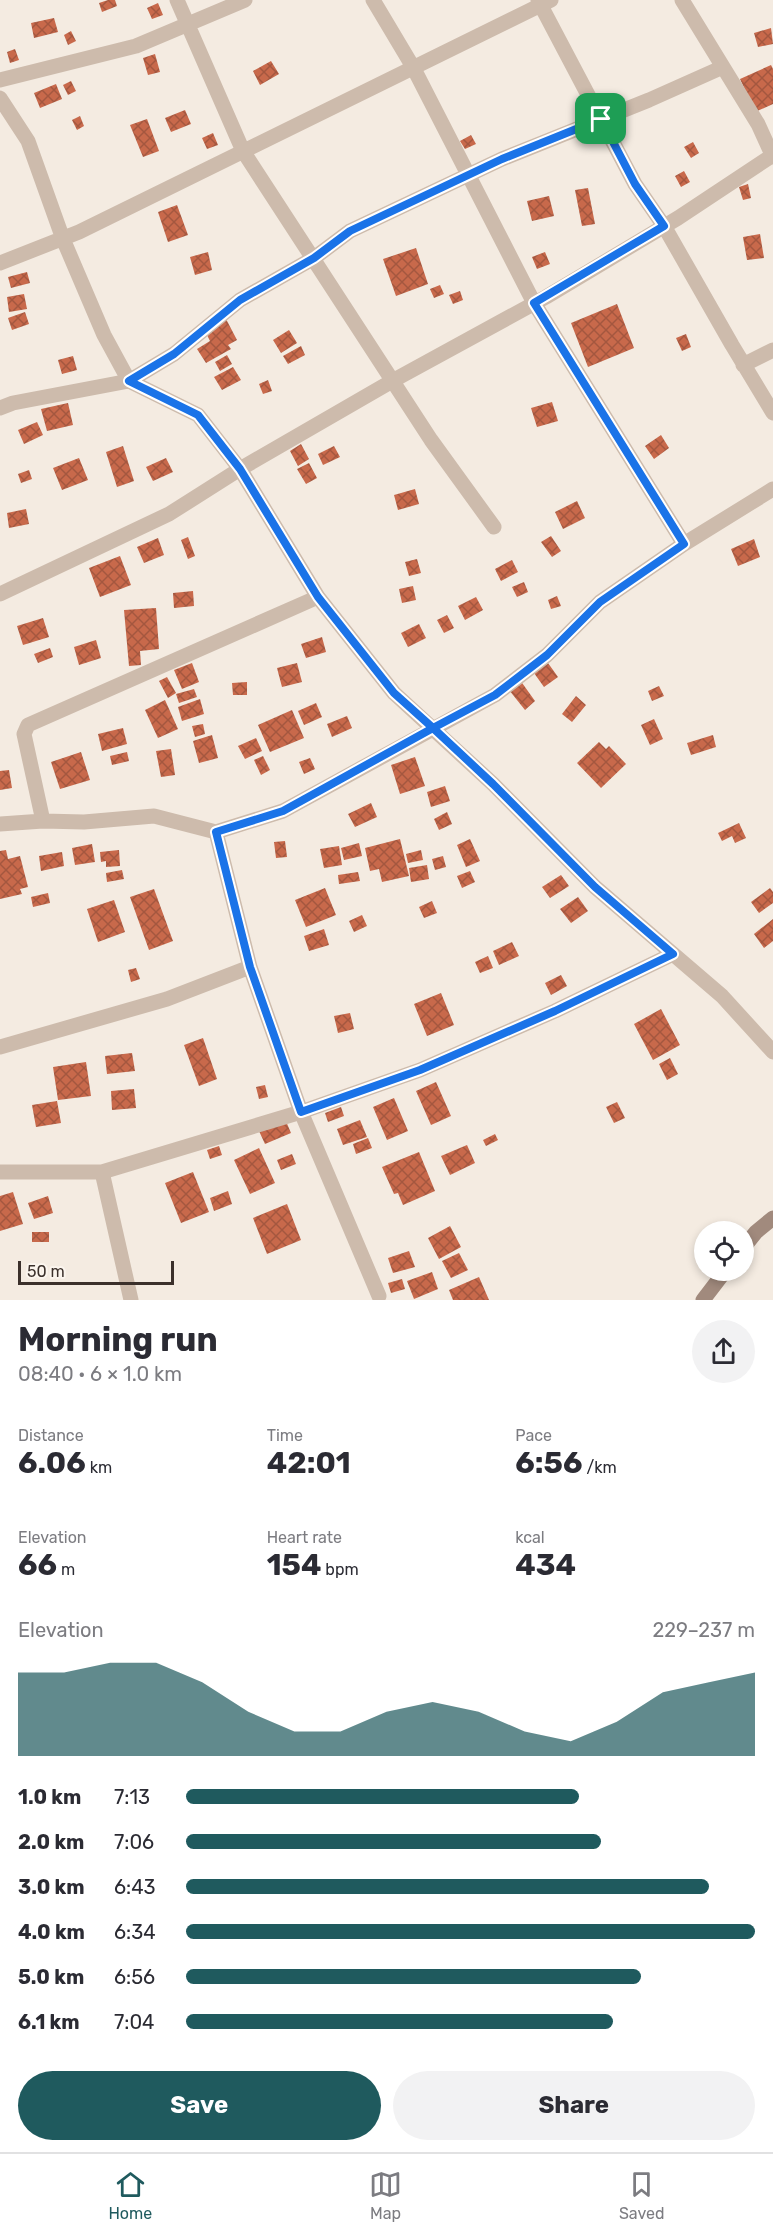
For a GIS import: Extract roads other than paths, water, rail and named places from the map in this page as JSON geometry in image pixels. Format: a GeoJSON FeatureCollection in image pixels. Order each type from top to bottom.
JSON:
{"type":"FeatureCollection","features":[{"type":"Feature","properties":{"kind":"main road"},"geometry":{"type":"LineString","coordinates":[[754,1236],[773,1218]]}},
{"type":"Feature","properties":{"kind":"main road"},"geometry":{"type":"LineString","coordinates":[[703,1300],[718,1281]]}},
{"type":"Feature","properties":{"kind":"street"},"geometry":{"type":"LineString","coordinates":[[177,0],[243,151],[431,440],[494,527]]}},
{"type":"Feature","properties":{"kind":"street"},"geometry":{"type":"LineString","coordinates":[[0,80],[136,46],[245,0]]}},
{"type":"Feature","properties":{"kind":"street"},"geometry":{"type":"LineString","coordinates":[[373,0],[413,67],[534,303],[684,544]]}},
{"type":"Feature","properties":{"kind":"street"},"geometry":{"type":"LineString","coordinates":[[0,594],[169,514],[240,469],[534,303],[664,226],[773,156],[758,124],[682,0]]}},
{"type":"Feature","properties":{"kind":"street"},"geometry":{"type":"LineString","coordinates":[[0,263],[63,239],[543,2],[635,184],[664,226],[773,413]]}},
{"type":"Feature","properties":{"kind":"street"},"geometry":{"type":"LineString","coordinates":[[0,408],[13,403],[129,381],[174,354],[240,300],[314,258],[350,231],[502,159],[723,67]]}},
{"type":"Feature","properties":{"kind":"street"},"geometry":{"type":"LineString","coordinates":[[0,98],[28,141],[63,239],[104,335],[129,381],[198,415],[240,469],[318,597],[394,693],[493,784],[595,887],[722,996],[773,1052]]}},
{"type":"Feature","properties":{"kind":"street"},"geometry":{"type":"LineString","coordinates":[[743,365],[773,350]]}},
{"type":"Feature","properties":{"kind":"street"},"geometry":{"type":"LineString","coordinates":[[0,825],[43,821],[84,822],[154,816],[216,832],[283,811],[495,695],[547,655],[600,602],[684,544],[773,489]]}},
{"type":"Feature","properties":{"kind":"street"},"geometry":{"type":"LineString","coordinates":[[43,821],[24,734],[28,725],[318,597]]}},
{"type":"Feature","properties":{"kind":"street"},"geometry":{"type":"LineString","coordinates":[[216,832],[250,967],[301,1112],[379,1296]]}},
{"type":"Feature","properties":{"kind":"street"},"geometry":{"type":"LineString","coordinates":[[0,1172],[102,1172],[301,1112],[420,1070],[555,1011],[673,954]]}},
{"type":"Feature","properties":{"kind":"street"},"geometry":{"type":"LineString","coordinates":[[0,1047],[167,999],[250,967]]}},
{"type":"Feature","properties":{"kind":"street"},"geometry":{"type":"LineString","coordinates":[[102,1172],[131,1300]]}}]}
